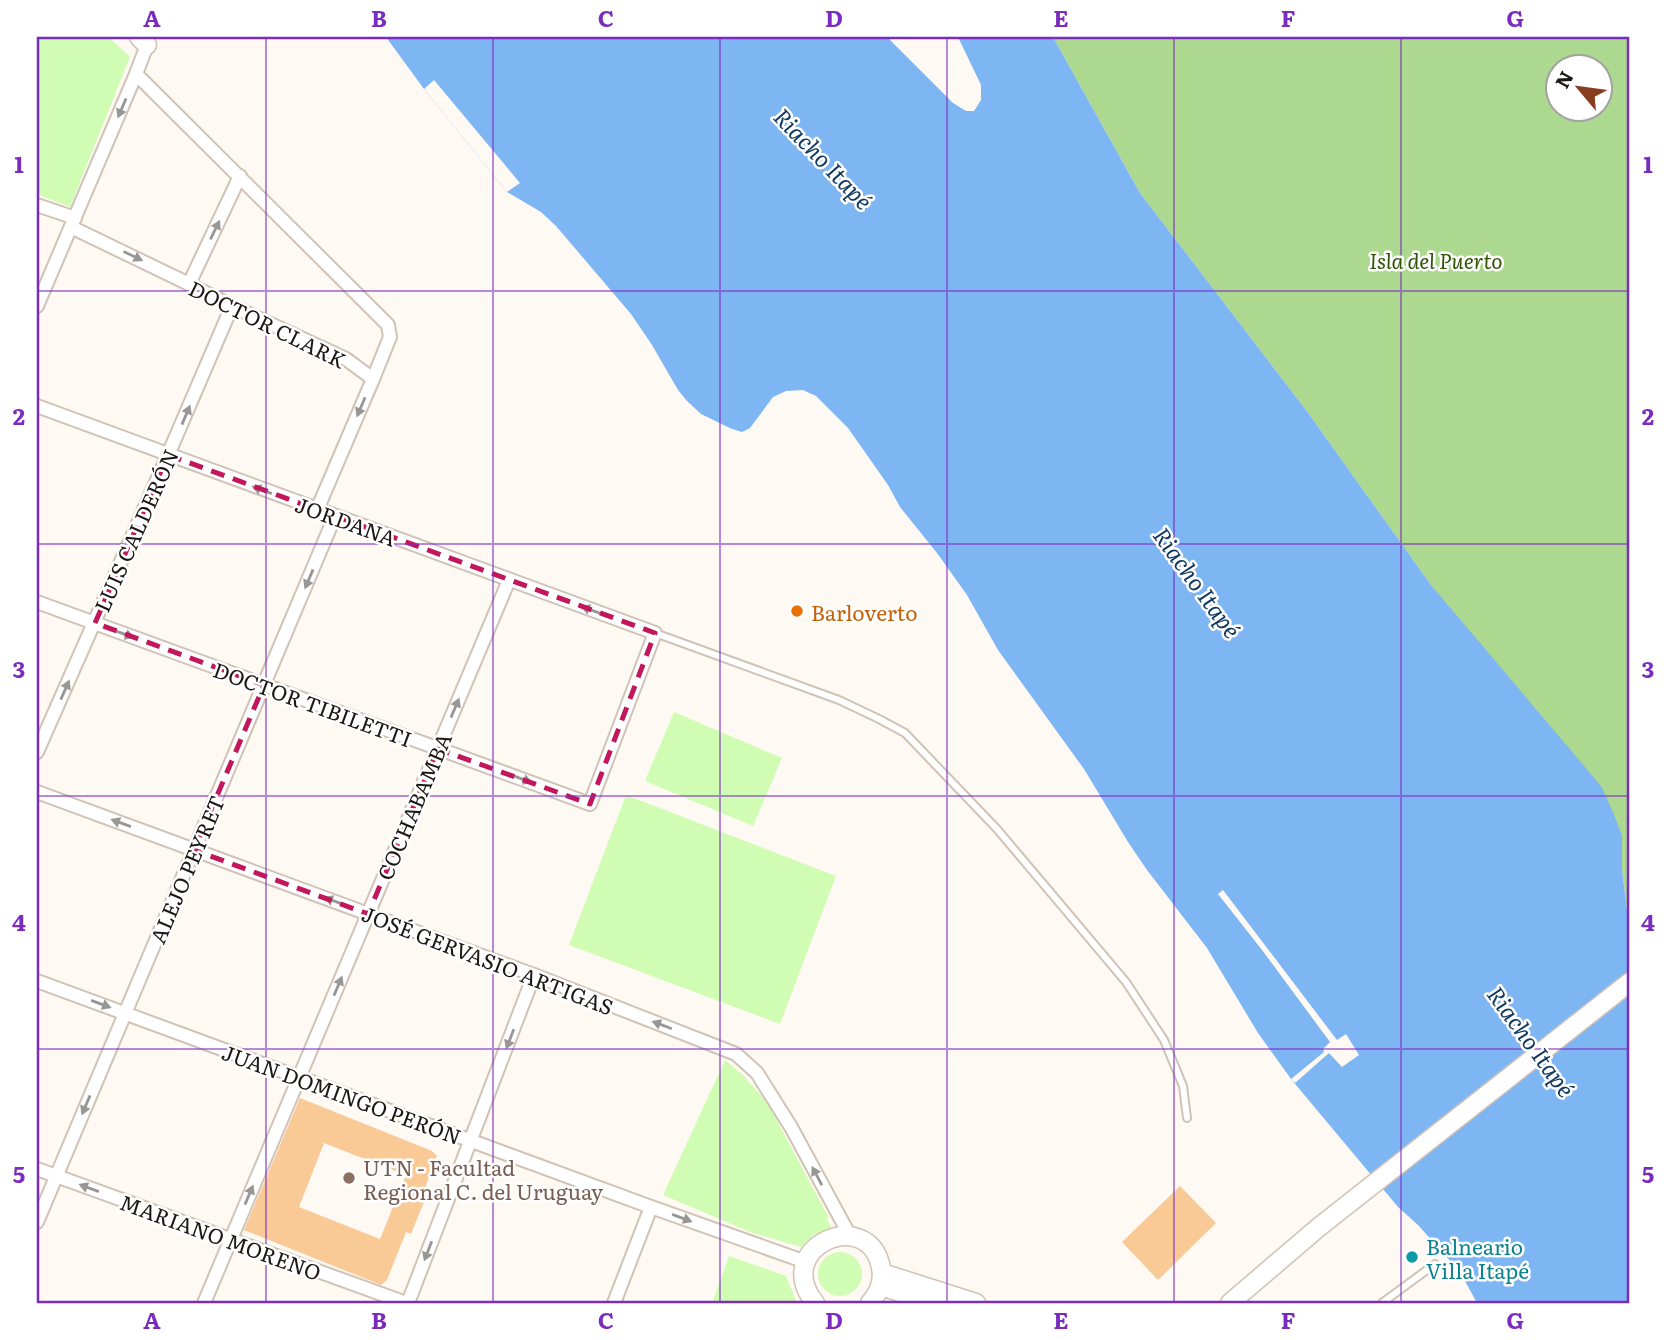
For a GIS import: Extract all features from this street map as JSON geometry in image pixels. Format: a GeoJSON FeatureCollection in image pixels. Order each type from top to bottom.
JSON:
{"type":"FeatureCollection","features":[{"type":"Feature","properties":{"kind":"street"},"geometry":{"type":"LineString","coordinates":[[37,306],[136,74],[143,41]]}},
{"type":"Feature","properties":{"kind":"street"},"geometry":{"type":"LineString","coordinates":[[136,74],[388,325],[390,337],[317,510]]}},
{"type":"Feature","properties":{"kind":"street"},"geometry":{"type":"LineString","coordinates":[[189,284],[240,176]]}},
{"type":"Feature","properties":{"kind":"street","name":"DOCTOR CLARK"},"geometry":{"type":"LineString","coordinates":[[37,205],[232,306],[346,359],[373,379]]}},
{"type":"Feature","properties":{"kind":"street","name":"LUIS CALDERÓN"},"geometry":{"type":"LineString","coordinates":[[37,752],[232,306]]}},
{"type":"Feature","properties":{"kind":"street","name":"JORDANA"},"geometry":{"type":"LineString","coordinates":[[37,406],[655,634]]}},
{"type":"Feature","properties":{"kind":"street","name":"ALEJO PEYRET"},"geometry":{"type":"LineString","coordinates":[[37,1222],[335,516]]}},
{"type":"Feature","properties":{"kind":"street","name":"COCHABAMBA"},"geometry":{"type":"LineString","coordinates":[[204,1303],[509,580]]}},
{"type":"Feature","properties":{"kind":"street","name":"DOCTOR TIBILETTI"},"geometry":{"type":"LineString","coordinates":[[37,602],[590,804],[655,634]]}},
{"type":"Feature","properties":{"kind":"street","name":"JOSÉ GERVASIO ARTIGAS"},"geometry":{"type":"LineString","coordinates":[[37,792],[534,975],[736,1054],[757,1073],[764,1084],[850,1236]]}},
{"type":"Feature","properties":{"kind":"street"},"geometry":{"type":"LineString","coordinates":[[407,1303],[534,975]]}},
{"type":"Feature","properties":{"kind":"street","name":"JUAN DOMINGO PERÓN"},"geometry":{"type":"LineString","coordinates":[[37,981],[806,1262]]}},
{"type":"Feature","properties":{"kind":"street"},"geometry":{"type":"LineString","coordinates":[[1230,1303],[1320,1227],[1630,982]]}},
{"type":"Feature","properties":{"kind":"street","name":"MARIANO MORENO"},"geometry":{"type":"LineString","coordinates":[[37,1169],[407,1303]]}},
{"type":"Feature","properties":{"kind":"street"},"geometry":{"type":"LineString","coordinates":[[614,1303],[652,1207]]}},
{"type":"Feature","properties":{"kind":"street"},"geometry":{"type":"LineString","coordinates":[[812,1300],[804,1284],[803,1273],[811,1252],[828,1238],[850,1236],[872,1249],[879,1260],[881,1279],[870,1303]]}},
{"type":"Feature","properties":{"kind":"street"},"geometry":{"type":"LineString","coordinates":[[881,1279],[933,1303]]}},
{"type":"Feature","properties":{"kind":"street"},"geometry":{"type":"LineString","coordinates":[[881,1279],[976,1303]]}},
{"type":"Feature","properties":{"kind":"lane"},"geometry":{"type":"LineString","coordinates":[[655,634],[839,701],[905,733],[997,829],[1126,982],[1164,1040],[1183,1086],[1187,1118]]}},
{"type":"Feature","properties":{"kind":"lane"},"geometry":{"type":"LineString","coordinates":[[1382,1303],[1435,1264]]}},
{"type":"Feature","properties":{"kind":"highlighted area"},"geometry":{"type":"Polygon","coordinates":[[[168,455],[655,633],[590,804],[438,749],[368,914],[194,850],[264,685],[95,623],[168,455]]]}},
{"type":"Feature","properties":{"kind":"green space"},"geometry":{"type":"Polygon","coordinates":[[[37,37],[109,37],[130,57],[70,207],[37,194],[37,37]]]}},
{"type":"Feature","properties":{"kind":"green space","name":"Isla del Puerto"},"geometry":{"type":"Polygon","coordinates":[[[1053,37],[1630,37],[1630,935],[1622,870],[1622,836],[1431,585],[1309,414],[1140,193],[1053,37]]]}},
{"type":"Feature","properties":{"kind":"green space"},"geometry":{"type":"Polygon","coordinates":[[[674,712],[782,758],[753,826],[645,781],[674,712]]]}},
{"type":"Feature","properties":{"kind":"green space"},"geometry":{"type":"Polygon","coordinates":[[[626,795],[836,876],[780,1024],[569,945],[626,795]]]}},
{"type":"Feature","properties":{"kind":"green space"},"geometry":{"type":"Polygon","coordinates":[[[725,1060],[743,1075],[767,1102],[829,1218],[827,1219],[832,1229],[813,1235],[801,1247],[750,1232],[663,1195],[725,1060]]]}},
{"type":"Feature","properties":{"kind":"green space"},"geometry":{"type":"Polygon","coordinates":[[[840,1252],[855,1259],[862,1274],[855,1289],[840,1296],[825,1289],[818,1274],[825,1259],[840,1252]]]}},
{"type":"Feature","properties":{"kind":"green space"},"geometry":{"type":"Polygon","coordinates":[[[729,1256],[786,1276],[797,1303],[712,1303],[729,1256]]]}},
{"type":"Feature","properties":{"kind":"water","name":"Riacho Itapé"},"geometry":{"type":"Polygon","coordinates":[[[386,37],[887,37],[953,103],[966,111],[974,111],[981,100],[981,85],[958,37],[1053,37],[1140,193],[1309,414],[1431,585],[1601,786],[1613,812],[1622,836],[1622,870],[1630,935],[1630,1303],[1477,1303],[1460,1272],[1398,1207],[1291,1079],[1258,1033],[1207,948],[1147,870],[1084,769],[998,650],[967,595],[900,507],[848,428],[816,396],[803,390],[786,391],[773,397],[750,428],[742,432],[701,414],[678,390],[631,314],[556,226],[541,212],[507,192],[386,37]]]}},
{"type":"Feature","properties":{"kind":"pier"},"geometry":{"type":"Polygon","coordinates":[[[434,80],[520,183],[507,192],[424,89],[434,80]]]}},
{"type":"Feature","properties":{"kind":"pier"},"geometry":{"type":"Polygon","coordinates":[[[1223,890],[1337,1040],[1346,1034],[1359,1055],[1342,1067],[1329,1053],[1295,1083],[1291,1079],[1324,1052],[1323,1049],[1330,1042],[1218,894],[1223,890]]]}},
{"type":"Feature","properties":{"kind":"building","name":"UTN - Facultad Regional C. del Uruguay"},"geometry":{"type":"Polygon","coordinates":[[[300,1098],[432,1151],[437,1156],[424,1191],[428,1192],[411,1234],[406,1232],[387,1280],[381,1285],[244,1230],[300,1098]],[[324,1143],[299,1207],[380,1239],[406,1175],[324,1143]]]}},
{"type":"Feature","properties":{"kind":"building"},"geometry":{"type":"Polygon","coordinates":[[[1180,1186],[1216,1223],[1158,1280],[1122,1242],[1180,1186]]]}},
{"type":"Feature","properties":{"kind":"place","name":"Barloverto"},"geometry":{"type":"Point","coordinates":[797,611]}},
{"type":"Feature","properties":{"kind":"place","name":"UTN - Facultad Regional C. del Uruguay"},"geometry":{"type":"Point","coordinates":[349,1178]}},
{"type":"Feature","properties":{"kind":"place","name":"Balneario Villa Itapé"},"geometry":{"type":"Point","coordinates":[1412,1257]}}]}
